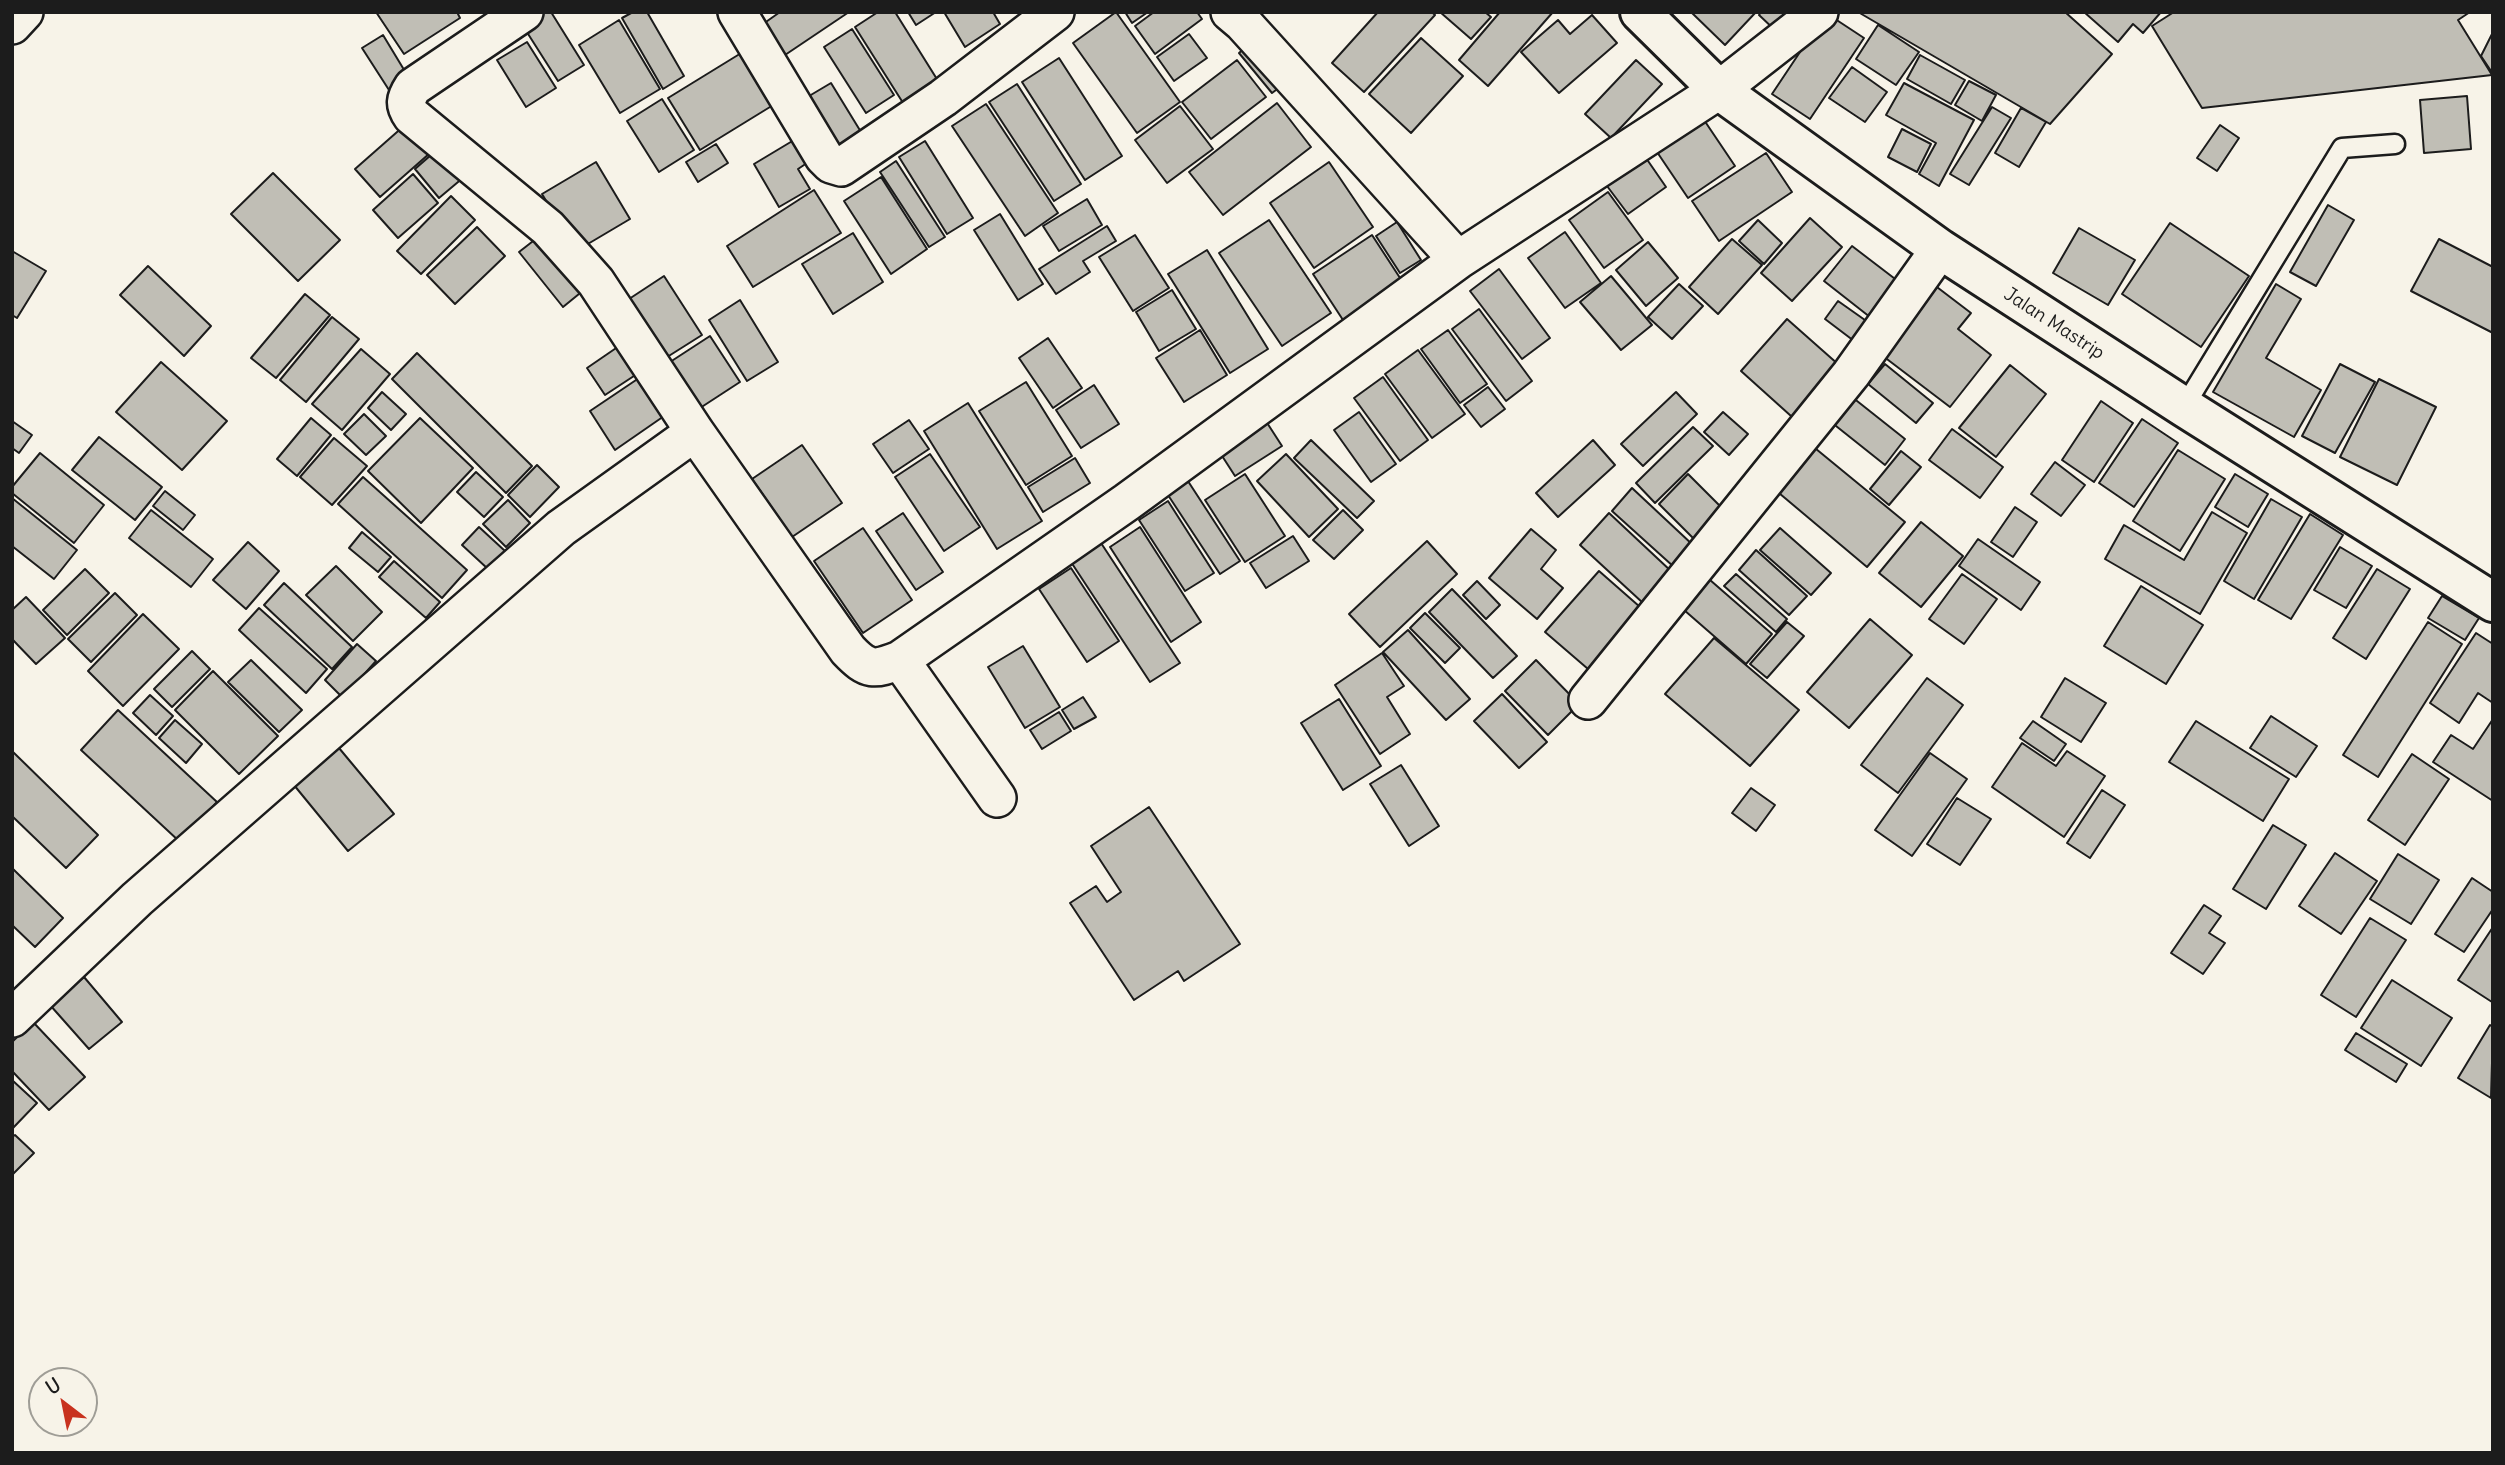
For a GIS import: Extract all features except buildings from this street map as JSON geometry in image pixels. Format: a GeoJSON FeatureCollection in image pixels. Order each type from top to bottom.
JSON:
{"type":"FeatureCollection","features":[{"type":"Feature","properties":{"kind":"main road","name":"Jalan Mastrip"},"geometry":{"type":"LineString","coordinates":[[1640,12],[1720,90],[1940,250],[2493,602]]}},
{"type":"Feature","properties":{"kind":"street"},"geometry":{"type":"LineString","coordinates":[[12,25],[24,12]]}},
{"type":"Feature","properties":{"kind":"street"},"geometry":{"type":"LineString","coordinates":[[524,12],[413,88],[406,97],[406,108],[412,116],[548,228],[596,282],[695,432],[848,650],[862,665],[878,668],[900,660],[1115,510],[1458,260],[1720,90],[1819,12]]}},
{"type":"Feature","properties":{"kind":"street"},"geometry":{"type":"LineString","coordinates":[[737,12],[824,157],[831,164],[841,167],[943,98],[1055,12]]}},
{"type":"Feature","properties":{"kind":"street"},"geometry":{"type":"LineString","coordinates":[[1230,12],[1458,260]]}},
{"type":"Feature","properties":{"kind":"street"},"geometry":{"type":"LineString","coordinates":[[1588,700],[1851,374],[1940,250]]}},
{"type":"Feature","properties":{"kind":"street"},"geometry":{"type":"LineString","coordinates":[[12,1018],[137,899],[561,528],[695,432]]}},
{"type":"Feature","properties":{"kind":"street"},"geometry":{"type":"LineString","coordinates":[[900,660],[997,798]]}},
{"type":"Feature","properties":{"kind":"lane"},"geometry":{"type":"LineString","coordinates":[[2184,407],[2342,148],[2395,144]]}}]}
